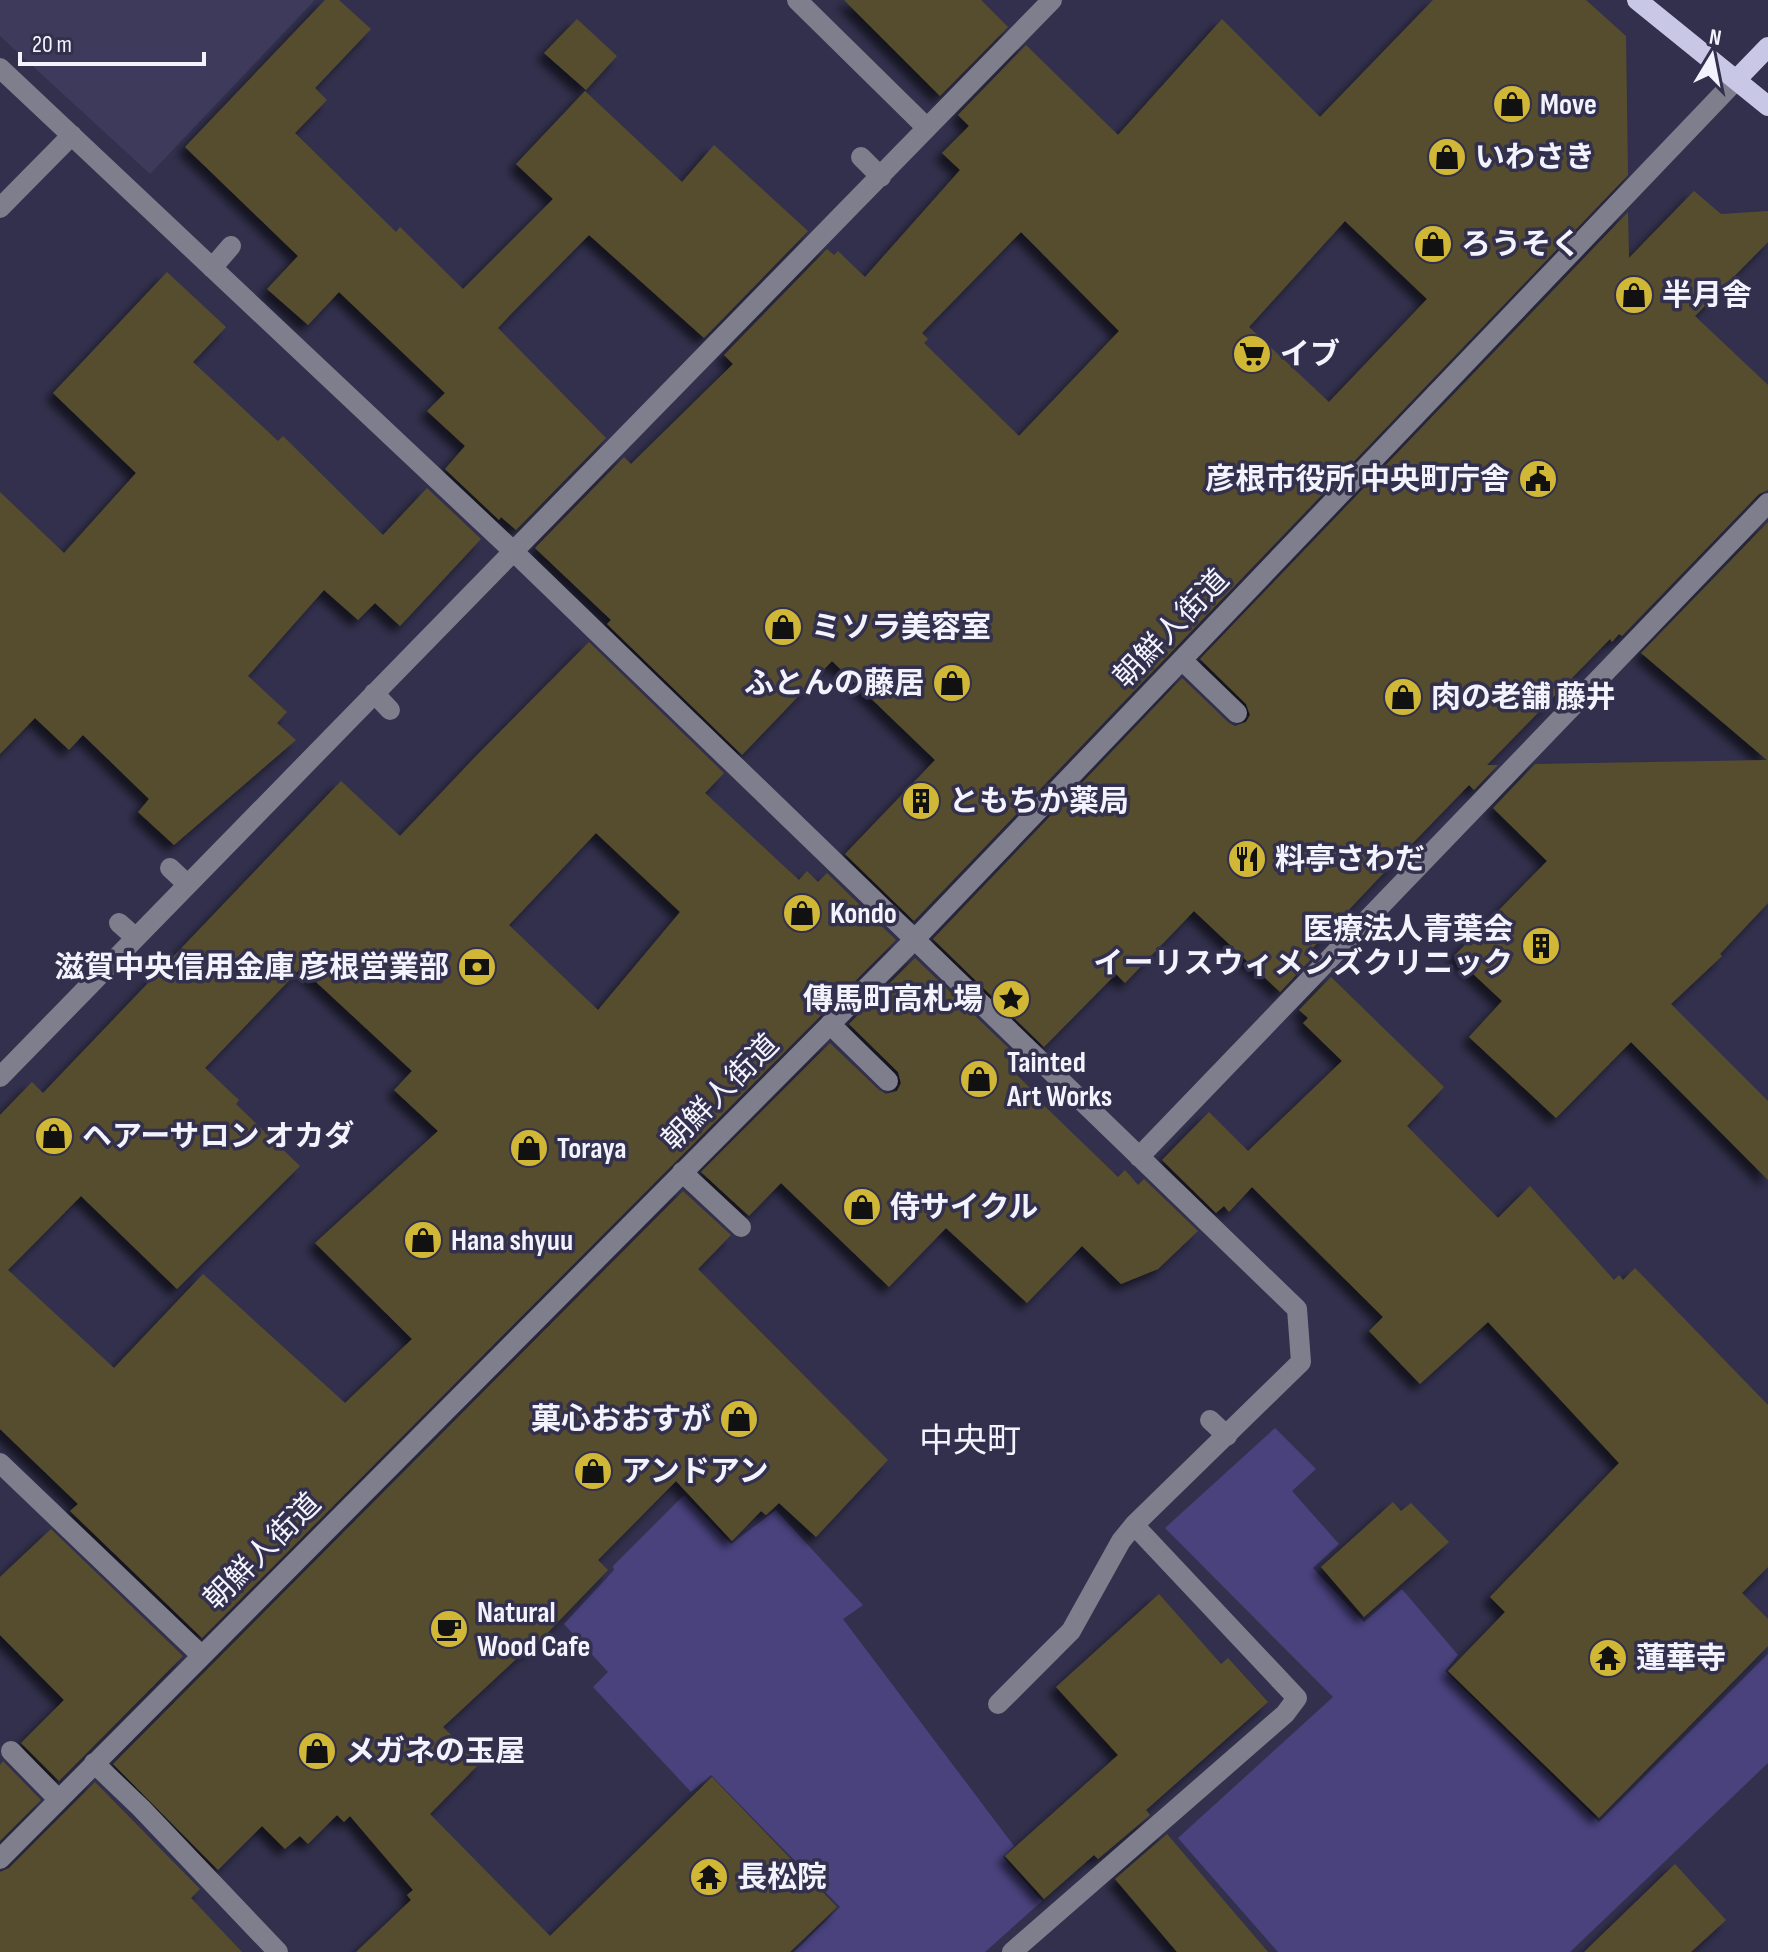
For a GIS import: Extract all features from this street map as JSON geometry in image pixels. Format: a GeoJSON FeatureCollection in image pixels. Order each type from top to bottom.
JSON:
{"type":"FeatureCollection","features":[{"type":"Feature","properties":{"kind":"main road"},"geometry":{"type":"LineString","coordinates":[[1637,0],[1768,106]]}},
{"type":"Feature","properties":{"kind":"main road"},"geometry":{"type":"LineString","coordinates":[[1737,79],[1768,47]]}},
{"type":"Feature","properties":{"kind":"street"},"geometry":{"type":"LineString","coordinates":[[797,0],[927,128]]}},
{"type":"Feature","properties":{"kind":"street"},"geometry":{"type":"LineString","coordinates":[[0,1077],[1052,0]]}},
{"type":"Feature","properties":{"kind":"street"},"geometry":{"type":"LineString","coordinates":[[0,68],[512,550],[1297,1309],[1301,1362],[1134,1525],[1121,1541],[1071,1631],[998,1704]]}},
{"type":"Feature","properties":{"kind":"street","name":"朝鮮人街道"},"geometry":{"type":"LineString","coordinates":[[0,1859],[914,940],[1737,79]]}},
{"type":"Feature","properties":{"kind":"street"},"geometry":{"type":"LineString","coordinates":[[0,208],[72,135]]}},
{"type":"Feature","properties":{"kind":"street"},"geometry":{"type":"LineString","coordinates":[[861,157],[881,177]]}},
{"type":"Feature","properties":{"kind":"street"},"geometry":{"type":"LineString","coordinates":[[212,268],[231,246]]}},
{"type":"Feature","properties":{"kind":"street"},"geometry":{"type":"LineString","coordinates":[[1139,1157],[1768,503]]}},
{"type":"Feature","properties":{"kind":"street"},"geometry":{"type":"LineString","coordinates":[[1182,660],[1237,713]]}},
{"type":"Feature","properties":{"kind":"street"},"geometry":{"type":"LineString","coordinates":[[374,693],[390,710]]}},
{"type":"Feature","properties":{"kind":"street"},"geometry":{"type":"LineString","coordinates":[[170,868],[187,884]]}},
{"type":"Feature","properties":{"kind":"street"},"geometry":{"type":"LineString","coordinates":[[119,923],[136,938]]}},
{"type":"Feature","properties":{"kind":"street"},"geometry":{"type":"LineString","coordinates":[[830,1024],[888,1081]]}},
{"type":"Feature","properties":{"kind":"street"},"geometry":{"type":"LineString","coordinates":[[682,1172],[741,1227]]}},
{"type":"Feature","properties":{"kind":"street"},"geometry":{"type":"LineString","coordinates":[[1210,1420],[1227,1436]]}},
{"type":"Feature","properties":{"kind":"street"},"geometry":{"type":"LineString","coordinates":[[0,1463],[201,1655]]}},
{"type":"Feature","properties":{"kind":"street"},"geometry":{"type":"LineString","coordinates":[[1012,1952],[1038,1939],[1285,1714],[1297,1698],[1134,1525]]}},
{"type":"Feature","properties":{"kind":"street"},"geometry":{"type":"LineString","coordinates":[[11,1751],[58,1799]]}},
{"type":"Feature","properties":{"kind":"street"},"geometry":{"type":"LineString","coordinates":[[94,1763],[278,1952]]}},
{"type":"Feature","properties":{"kind":"shaded area"},"geometry":{"type":"Polygon","coordinates":[[[0,0],[315,0],[150,174],[0,36],[0,0]]]}},
{"type":"Feature","properties":{"kind":"shaded area"},"geometry":{"type":"Polygon","coordinates":[[[1275,1428],[1316,1469],[1292,1491],[1339,1544],[1313,1568],[1364,1622],[1402,1589],[1458,1655],[1445,1671],[1599,1822],[1768,1654],[1768,1763],[1570,1952],[1278,1952],[1178,1838],[1333,1697],[1165,1528],[1275,1428]]]}},
{"type":"Feature","properties":{"kind":"shaded area"},"geometry":{"type":"Polygon","coordinates":[[[684,1495],[731,1544],[776,1510],[863,1605],[843,1619],[1014,1846],[1003,1857],[1042,1901],[985,1952],[794,1952],[840,1907],[711,1775],[691,1792],[593,1687],[608,1672],[564,1624],[614,1570],[613,1566],[684,1495]]]}},
{"type":"Feature","properties":{"kind":"building"},"geometry":{"type":"Polygon","coordinates":[[[325,0],[339,0],[371,29],[315,88],[327,100],[295,133],[396,232],[400,227],[463,289],[553,199],[516,164],[585,91],[682,182],[714,145],[808,231],[704,338],[589,235],[511,314],[498,328],[606,438],[516,530],[501,517],[499,520],[445,469],[465,446],[427,411],[445,393],[339,292],[308,325],[267,289],[298,256],[185,147],[325,0]]]}},
{"type":"Feature","properties":{"kind":"building"},"geometry":{"type":"Polygon","coordinates":[[[844,0],[981,0],[1008,27],[940,96],[844,0]]]}},
{"type":"Feature","properties":{"kind":"building"},"geometry":{"type":"Polygon","coordinates":[[[1433,0],[1586,0],[1626,36],[1628,175],[914,921],[845,854],[935,760],[832,661],[742,755],[607,624],[611,620],[535,548],[624,457],[631,464],[733,364],[724,355],[827,249],[834,255],[838,251],[865,277],[960,170],[942,153],[969,126],[958,115],[1026,45],[1118,135],[1222,19],[1320,117],[1433,0]],[[1345,221],[1249,327],[1329,402],[1427,299],[1345,221]],[[1021,232],[922,333],[928,339],[924,343],[1019,436],[1119,331],[1021,232]]]}},
{"type":"Feature","properties":{"kind":"building"},"geometry":{"type":"Polygon","coordinates":[[[577,19],[617,56],[586,90],[544,53],[577,19]]]}},
{"type":"Feature","properties":{"kind":"building"},"geometry":{"type":"Polygon","coordinates":[[[1694,191],[1721,214],[1768,211],[1768,242],[1695,316],[1768,385],[1768,490],[1759,494],[1622,636],[1619,634],[1612,642],[1610,639],[1487,765],[1498,765],[1474,790],[1469,785],[1377,880],[1307,954],[1312,958],[1280,992],[1194,911],[1125,983],[1116,974],[1044,1047],[933,939],[1182,678],[1229,723],[1235,726],[1246,722],[1250,715],[1246,704],[1200,659],[1628,212],[1629,258],[1694,191]]]}},
{"type":"Feature","properties":{"kind":"building"},"geometry":{"type":"Polygon","coordinates":[[[167,272],[226,327],[193,362],[278,441],[283,436],[383,535],[427,488],[481,539],[400,626],[375,603],[358,620],[324,590],[248,676],[287,712],[277,723],[296,740],[174,845],[138,812],[149,799],[83,735],[69,750],[35,718],[0,754],[0,492],[64,553],[136,473],[53,393],[167,272]]]}},
{"type":"Feature","properties":{"kind":"building","name":"医療法人青葉会 イーリスウィメンズクリニック"},"geometry":{"type":"Polygon","coordinates":[[[1768,522],[1768,903],[1720,954],[1722,956],[1671,1004],[1768,1101],[1768,1180],[1631,1042],[1556,1118],[1469,1037],[1502,1001],[1454,956],[1547,861],[1493,808],[1535,764],[1767,760],[1641,653],[1768,522]]]}},
{"type":"Feature","properties":{"kind":"building"},"geometry":{"type":"Polygon","coordinates":[[[589,642],[724,773],[705,793],[799,880],[807,871],[818,882],[827,873],[896,940],[202,1638],[70,1511],[78,1504],[0,1429],[0,1115],[32,1082],[43,1093],[341,781],[400,836],[589,642]],[[596,833],[509,925],[598,1010],[680,912],[596,833]],[[301,968],[205,1068],[239,1100],[236,1104],[300,1166],[177,1289],[81,1196],[8,1270],[114,1368],[203,1274],[345,1403],[412,1339],[315,1243],[438,1131],[394,1090],[412,1071],[301,968]]]}},
{"type":"Feature","properties":{"kind":"building"},"geometry":{"type":"Polygon","coordinates":[[[915,958],[1026,1065],[1017,1075],[1032,1090],[1030,1092],[1118,1177],[1125,1170],[1138,1185],[1144,1179],[1198,1231],[1158,1269],[1121,1284],[1082,1246],[1027,1303],[946,1228],[889,1287],[781,1183],[749,1216],[701,1172],[830,1043],[879,1090],[886,1094],[897,1091],[901,1083],[898,1072],[849,1024],[915,958]]]}},
{"type":"Feature","properties":{"kind":"building"},"geometry":{"type":"Polygon","coordinates":[[[1331,977],[1444,1087],[1407,1126],[1498,1218],[1530,1186],[1614,1280],[1619,1275],[1623,1280],[1635,1268],[1768,1405],[1768,1567],[1742,1593],[1768,1619],[1768,1646],[1599,1818],[1448,1671],[1505,1612],[1490,1597],[1619,1463],[1488,1322],[1420,1384],[1369,1331],[1383,1317],[1252,1187],[1229,1212],[1224,1206],[1216,1213],[1162,1160],[1209,1112],[1248,1151],[1342,1061],[1303,1023],[1308,1018],[1299,1010],[1331,977]]]}},
{"type":"Feature","properties":{"kind":"building"},"geometry":{"type":"Polygon","coordinates":[[[683,1191],[731,1235],[698,1269],[888,1460],[816,1537],[779,1503],[766,1515],[761,1511],[732,1541],[676,1481],[598,1560],[608,1570],[530,1651],[527,1649],[443,1727],[480,1763],[430,1814],[550,1936],[712,1777],[837,1907],[790,1952],[356,1952],[411,1900],[407,1895],[413,1890],[350,1816],[344,1822],[337,1815],[308,1844],[300,1836],[285,1849],[262,1826],[218,1870],[113,1764],[683,1191]]]}},
{"type":"Feature","properties":{"kind":"building"},"geometry":{"type":"Polygon","coordinates":[[[1393,1502],[1401,1511],[1411,1503],[1449,1542],[1364,1617],[1321,1567],[1393,1502]]]}},
{"type":"Feature","properties":{"kind":"building"},"geometry":{"type":"Polygon","coordinates":[[[51,1529],[183,1656],[59,1781],[21,1743],[64,1700],[0,1635],[0,1577],[51,1529]]]}},
{"type":"Feature","properties":{"kind":"building"},"geometry":{"type":"Polygon","coordinates":[[[1159,1594],[1221,1664],[1228,1658],[1268,1702],[1146,1810],[1150,1815],[1098,1859],[1094,1855],[1044,1899],[1005,1856],[1118,1755],[1056,1687],[1159,1594]]]}},
{"type":"Feature","properties":{"kind":"building"},"geometry":{"type":"Polygon","coordinates":[[[3,1761],[41,1800],[0,1841],[0,1765],[3,1761]]]}},
{"type":"Feature","properties":{"kind":"building"},"geometry":{"type":"Polygon","coordinates":[[[95,1782],[200,1889],[191,1898],[242,1952],[0,1952],[0,1872],[9,1868],[95,1782]]]}},
{"type":"Feature","properties":{"kind":"building"},"geometry":{"type":"Polygon","coordinates":[[[1167,1834],[1268,1952],[1177,1952],[1115,1879],[1167,1834]]]}},
{"type":"Feature","properties":{"kind":"building"},"geometry":{"type":"Polygon","coordinates":[[[1675,1864],[1726,1920],[1691,1952],[1584,1952],[1675,1864]]]}},
{"type":"Feature","properties":{"kind":"place","name":"Move"},"geometry":{"type":"Point","coordinates":[1512,104]}},
{"type":"Feature","properties":{"kind":"place","name":"いわさき"},"geometry":{"type":"Point","coordinates":[1447,157]}},
{"type":"Feature","properties":{"kind":"place","name":"ろうそく"},"geometry":{"type":"Point","coordinates":[1433,244]}},
{"type":"Feature","properties":{"kind":"place","name":"半月舎"},"geometry":{"type":"Point","coordinates":[1634,295]}},
{"type":"Feature","properties":{"kind":"place","name":"イブ"},"geometry":{"type":"Point","coordinates":[1252,354]}},
{"type":"Feature","properties":{"kind":"place","name":"彦根市役所 中央町庁舎"},"geometry":{"type":"Point","coordinates":[1538,479]}},
{"type":"Feature","properties":{"kind":"place","name":"ミソラ美容室"},"geometry":{"type":"Point","coordinates":[783,627]}},
{"type":"Feature","properties":{"kind":"place","name":"ふとんの藤居"},"geometry":{"type":"Point","coordinates":[952,683]}},
{"type":"Feature","properties":{"kind":"place","name":"肉の老舗 藤井"},"geometry":{"type":"Point","coordinates":[1403,697]}},
{"type":"Feature","properties":{"kind":"place","name":"ともちか薬局"},"geometry":{"type":"Point","coordinates":[921,801]}},
{"type":"Feature","properties":{"kind":"place","name":"料亭さわだ"},"geometry":{"type":"Point","coordinates":[1247,859]}},
{"type":"Feature","properties":{"kind":"place","name":"Kondo"},"geometry":{"type":"Point","coordinates":[802,913]}},
{"type":"Feature","properties":{"kind":"place","name":"医療法人青葉会 イーリスウィメンズクリニック"},"geometry":{"type":"Point","coordinates":[1541,946]}},
{"type":"Feature","properties":{"kind":"place","name":"滋賀中央信用金庫 彦根営業部"},"geometry":{"type":"Point","coordinates":[477,967]}},
{"type":"Feature","properties":{"kind":"place","name":"傳馬町高札場"},"geometry":{"type":"Point","coordinates":[1011,999]}},
{"type":"Feature","properties":{"kind":"place","name":"Tainted Art Works"},"geometry":{"type":"Point","coordinates":[979,1079]}},
{"type":"Feature","properties":{"kind":"place","name":"ヘアーサロン オカダ"},"geometry":{"type":"Point","coordinates":[54,1136]}},
{"type":"Feature","properties":{"kind":"place","name":"Toraya"},"geometry":{"type":"Point","coordinates":[529,1148]}},
{"type":"Feature","properties":{"kind":"place","name":"侍サイクル"},"geometry":{"type":"Point","coordinates":[862,1207]}},
{"type":"Feature","properties":{"kind":"place","name":"Hana shyuu"},"geometry":{"type":"Point","coordinates":[423,1240]}},
{"type":"Feature","properties":{"kind":"place","name":"菓心おおすが"},"geometry":{"type":"Point","coordinates":[739,1419]}},
{"type":"Feature","properties":{"kind":"place","name":"アンドアン"},"geometry":{"type":"Point","coordinates":[593,1471]}},
{"type":"Feature","properties":{"kind":"place","name":"Natural Wood Cafe"},"geometry":{"type":"Point","coordinates":[449,1629]}},
{"type":"Feature","properties":{"kind":"place","name":"蓮華寺"},"geometry":{"type":"Point","coordinates":[1608,1658]}},
{"type":"Feature","properties":{"kind":"place","name":"メガネの玉屋"},"geometry":{"type":"Point","coordinates":[317,1751]}},
{"type":"Feature","properties":{"kind":"place","name":"長松院"},"geometry":{"type":"Point","coordinates":[709,1877]}},
{"type":"Feature","properties":{"kind":"district","name":"中央町"},"geometry":{"type":"Point","coordinates":[970,1440]}}]}
